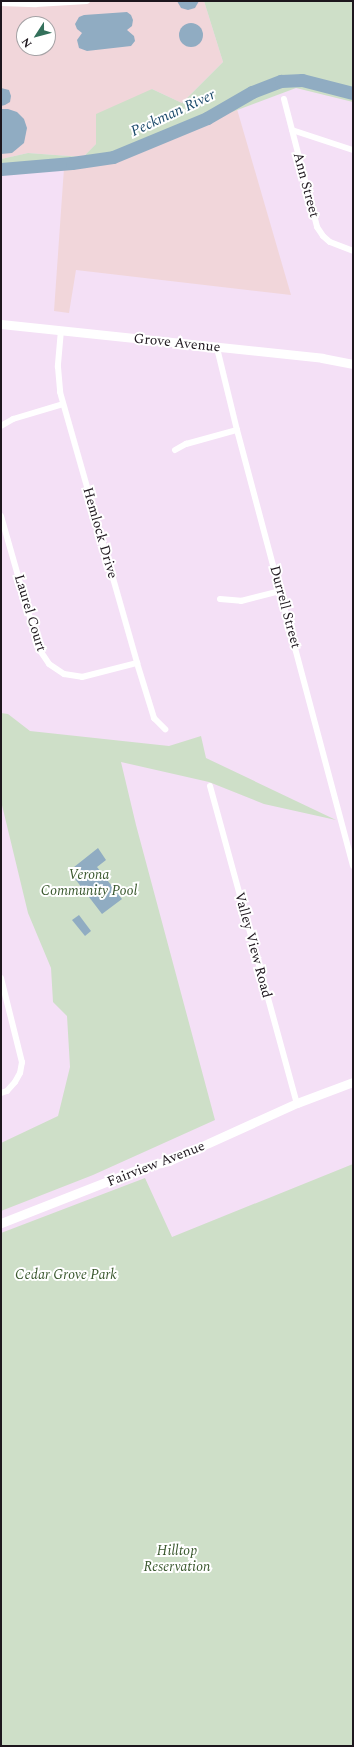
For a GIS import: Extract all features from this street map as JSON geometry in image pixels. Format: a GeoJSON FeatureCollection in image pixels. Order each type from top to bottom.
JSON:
{"type":"FeatureCollection","features":[{"type":"Feature","properties":{"kind":"main road","name":"Grove Avenue"},"geometry":{"type":"LineString","coordinates":[[1,324],[322,358],[353,364]]}},
{"type":"Feature","properties":{"kind":"main road","name":"Fairview Avenue"},"geometry":{"type":"LineString","coordinates":[[1,1223],[141,1168],[169,1161],[297,1103],[353,1082]]}},
{"type":"Feature","properties":{"kind":"street"},"geometry":{"type":"LineString","coordinates":[[1,3],[36,4],[87,1]]}},
{"type":"Feature","properties":{"kind":"street","name":"Ann Street"},"geometry":{"type":"LineString","coordinates":[[284,99],[320,232],[330,242],[353,251]]}},
{"type":"Feature","properties":{"kind":"street"},"geometry":{"type":"LineString","coordinates":[[292,130],[353,150]]}},
{"type":"Feature","properties":{"kind":"street","name":"Hemlock Drive"},"geometry":{"type":"LineString","coordinates":[[61,330],[58,377],[63,404],[154,718],[166,728]]}},
{"type":"Feature","properties":{"kind":"street","name":"Durrell Street"},"geometry":{"type":"LineString","coordinates":[[217,348],[237,430],[353,866]]}},
{"type":"Feature","properties":{"kind":"street"},"geometry":{"type":"LineString","coordinates":[[1,426],[13,419],[63,404]]}},
{"type":"Feature","properties":{"kind":"street"},"geometry":{"type":"LineString","coordinates":[[174,450],[186,444],[237,430]]}},
{"type":"Feature","properties":{"kind":"street","name":"Laurel Court"},"geometry":{"type":"LineString","coordinates":[[1,516],[39,649],[49,664],[64,674],[82,677],[137,663]]}},
{"type":"Feature","properties":{"kind":"street"},"geometry":{"type":"LineString","coordinates":[[220,599],[241,602],[280,591]]}},
{"type":"Feature","properties":{"kind":"street","name":"Valley View Road"},"geometry":{"type":"LineString","coordinates":[[210,786],[297,1103]]}},
{"type":"Feature","properties":{"kind":"street"},"geometry":{"type":"LineString","coordinates":[[1,978],[22,1062],[20,1073],[15,1082],[1,1093]]}},
{"type":"Feature","properties":{"kind":"shaded area"},"geometry":{"type":"Polygon","coordinates":[[[1,1],[204,1],[223,62],[182,103],[152,89],[83,157],[28,153],[1,159],[1,1]]]}},
{"type":"Feature","properties":{"kind":"shaded area"},"geometry":{"type":"Polygon","coordinates":[[[237,109],[291,295],[76,270],[69,313],[54,311],[64,168],[225,111],[237,109]]]}},
{"type":"Feature","properties":{"kind":"green space"},"geometry":{"type":"Polygon","coordinates":[[[204,1],[353,1],[353,102],[296,88],[232,112],[220,114],[109,164],[60,170],[1,174],[1,159],[28,153],[83,157],[96,144],[96,114],[152,89],[182,103],[223,62],[204,1]]]}},
{"type":"Feature","properties":{"kind":"green space","name":"Verona Community Pool"},"geometry":{"type":"Polygon","coordinates":[[[1,713],[8,714],[30,731],[169,746],[201,736],[206,758],[336,820],[264,804],[209,782],[121,762],[136,825],[215,1120],[93,1175],[1,1211],[1,1143],[58,1116],[70,1067],[67,1016],[53,1002],[51,968],[28,913],[1,801],[1,713]]]}},
{"type":"Feature","properties":{"kind":"green space","name":"Hilltop Reservation"},"geometry":{"type":"Polygon","coordinates":[[[353,1164],[353,1746],[1,1746],[1,1233],[145,1178],[172,1237],[353,1164]]]}},
{"type":"Feature","properties":{"kind":"water"},"geometry":{"type":"Polygon","coordinates":[[[177,1],[199,1],[195,8],[188,10],[181,8],[177,1]]]}},
{"type":"Feature","properties":{"kind":"water"},"geometry":{"type":"Polygon","coordinates":[[[127,12],[131,15],[133,20],[132,26],[127,30],[134,36],[135,41],[131,46],[87,51],[79,48],[77,40],[82,33],[77,29],[75,24],[79,17],[84,15],[127,12]]]}},
{"type":"Feature","properties":{"kind":"water"},"geometry":{"type":"Polygon","coordinates":[[[191,23],[196,24],[202,30],[202,40],[196,46],[191,47],[186,46],[180,40],[179,35],[180,30],[186,24],[191,23]]]}},
{"type":"Feature","properties":{"kind":"water"},"geometry":{"type":"Polygon","coordinates":[[[1,88],[9,90],[11,96],[10,102],[1,106],[1,88]]]}},
{"type":"Feature","properties":{"kind":"water"},"geometry":{"type":"Polygon","coordinates":[[[1,109],[8,109],[17,112],[24,119],[27,128],[24,143],[12,153],[1,154],[1,109]]]}},
{"type":"Feature","properties":{"kind":"water"},"geometry":{"type":"Polygon","coordinates":[[[98,848],[106,860],[97,867],[122,899],[102,914],[69,871],[98,848]]]}},
{"type":"Feature","properties":{"kind":"water"},"geometry":{"type":"Polygon","coordinates":[[[79,915],[91,931],[85,936],[72,920],[79,915]]]}},
{"type":"Feature","properties":{"kind":"waterway","name":"Peckman River"},"geometry":{"type":"LineString","coordinates":[[1,169],[72,163],[113,157],[207,118],[252,92],[281,81],[302,80],[353,93]]}},
{"type":"Feature","properties":{"kind":"park label","name":"Cedar Grove Park"},"geometry":{"type":"Point","coordinates":[66,1275]}}]}
